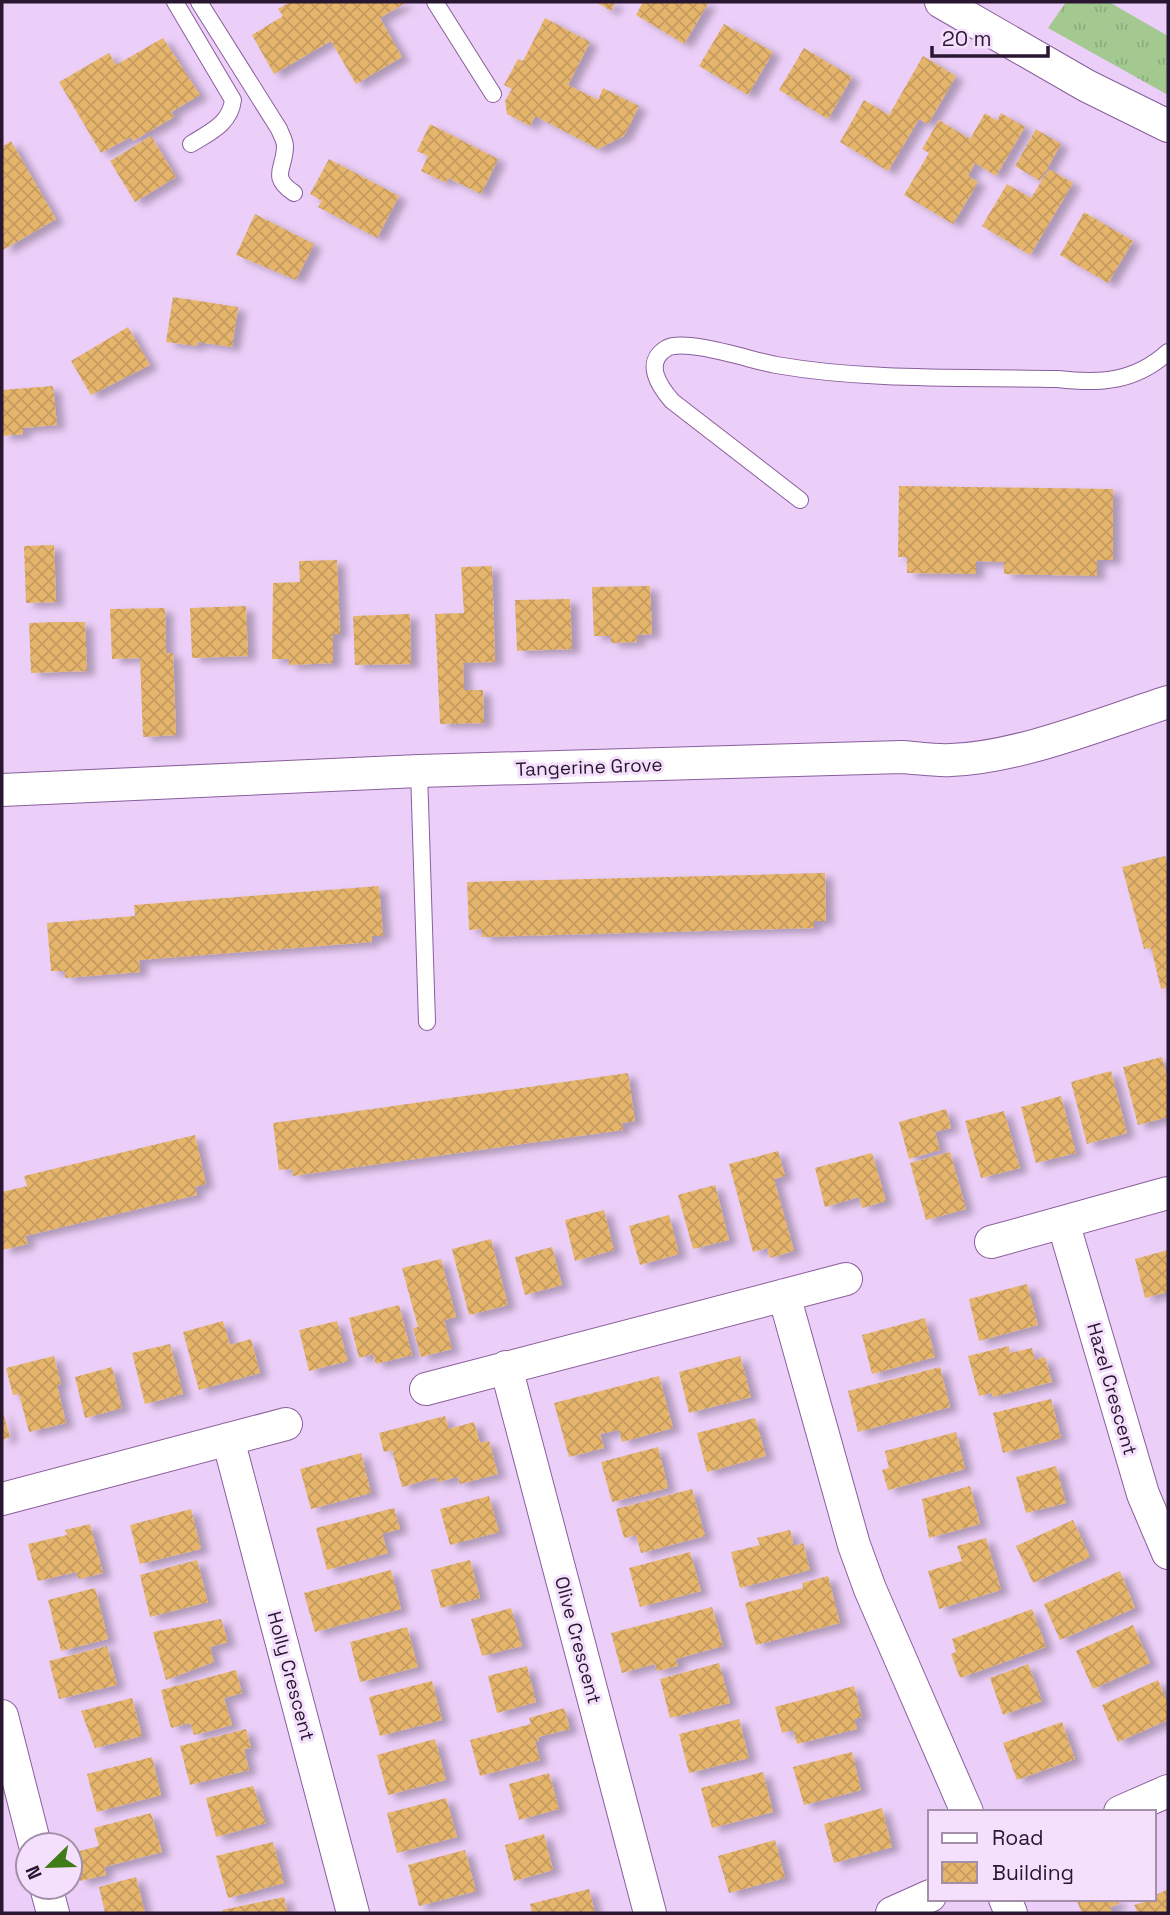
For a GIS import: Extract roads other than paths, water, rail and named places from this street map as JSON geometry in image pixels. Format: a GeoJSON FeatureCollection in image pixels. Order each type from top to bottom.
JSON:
{"type":"FeatureCollection","features":[{"type":"Feature","properties":{"kind":"street"},"geometry":{"type":"LineString","coordinates":[[941,2],[1087,86],[1168,127]]}},
{"type":"Feature","properties":{"kind":"street","name":"Tangerine Grove"},"geometry":{"type":"LineString","coordinates":[[2,790],[419,771],[902,757],[951,760],[989,755],[1046,741],[1168,702]]}},
{"type":"Feature","properties":{"kind":"street"},"geometry":{"type":"LineString","coordinates":[[991,1242],[1168,1193]]}},
{"type":"Feature","properties":{"kind":"street","name":"Hazel Crescent"},"geometry":{"type":"LineString","coordinates":[[1063,1222],[1143,1494],[1168,1553]]}},
{"type":"Feature","properties":{"kind":"street"},"geometry":{"type":"LineString","coordinates":[[426,1390],[846,1279]]}},
{"type":"Feature","properties":{"kind":"street"},"geometry":{"type":"LineString","coordinates":[[784,1296],[858,1556],[966,1810]]}},
{"type":"Feature","properties":{"kind":"street","name":"Olive Crescent"},"geometry":{"type":"LineString","coordinates":[[506,1367],[650,1913]]}},
{"type":"Feature","properties":{"kind":"street"},"geometry":{"type":"LineString","coordinates":[[2,1499],[286,1424]]}},
{"type":"Feature","properties":{"kind":"street","name":"Holly Crescent"},"geometry":{"type":"LineString","coordinates":[[228,1439],[353,1913]]}},
{"type":"Feature","properties":{"kind":"street"},"geometry":{"type":"LineString","coordinates":[[2,1716],[31,1831]]}},
{"type":"Feature","properties":{"kind":"street"},"geometry":{"type":"LineString","coordinates":[[1125,1810],[1168,1791]]}},
{"type":"Feature","properties":{"kind":"street"},"geometry":{"type":"LineString","coordinates":[[892,1913],[928,1897]]}},
{"type":"Feature","properties":{"kind":"lane"},"geometry":{"type":"LineString","coordinates":[[175,2],[233,100],[232,114],[223,124],[191,144]]}},
{"type":"Feature","properties":{"kind":"lane"},"geometry":{"type":"LineString","coordinates":[[199,2],[279,129],[285,146],[279,175],[283,185],[294,192]]}},
{"type":"Feature","properties":{"kind":"lane"},"geometry":{"type":"LineString","coordinates":[[435,2],[493,94]]}},
{"type":"Feature","properties":{"kind":"lane"},"geometry":{"type":"LineString","coordinates":[[800,500],[672,401],[657,382],[654,363],[659,354],[670,346],[691,345],[773,365],[827,373],[1058,379],[1091,383],[1124,380],[1168,352]]}},
{"type":"Feature","properties":{"kind":"lane"},"geometry":{"type":"LineString","coordinates":[[419,771],[427,1022]]}}]}
